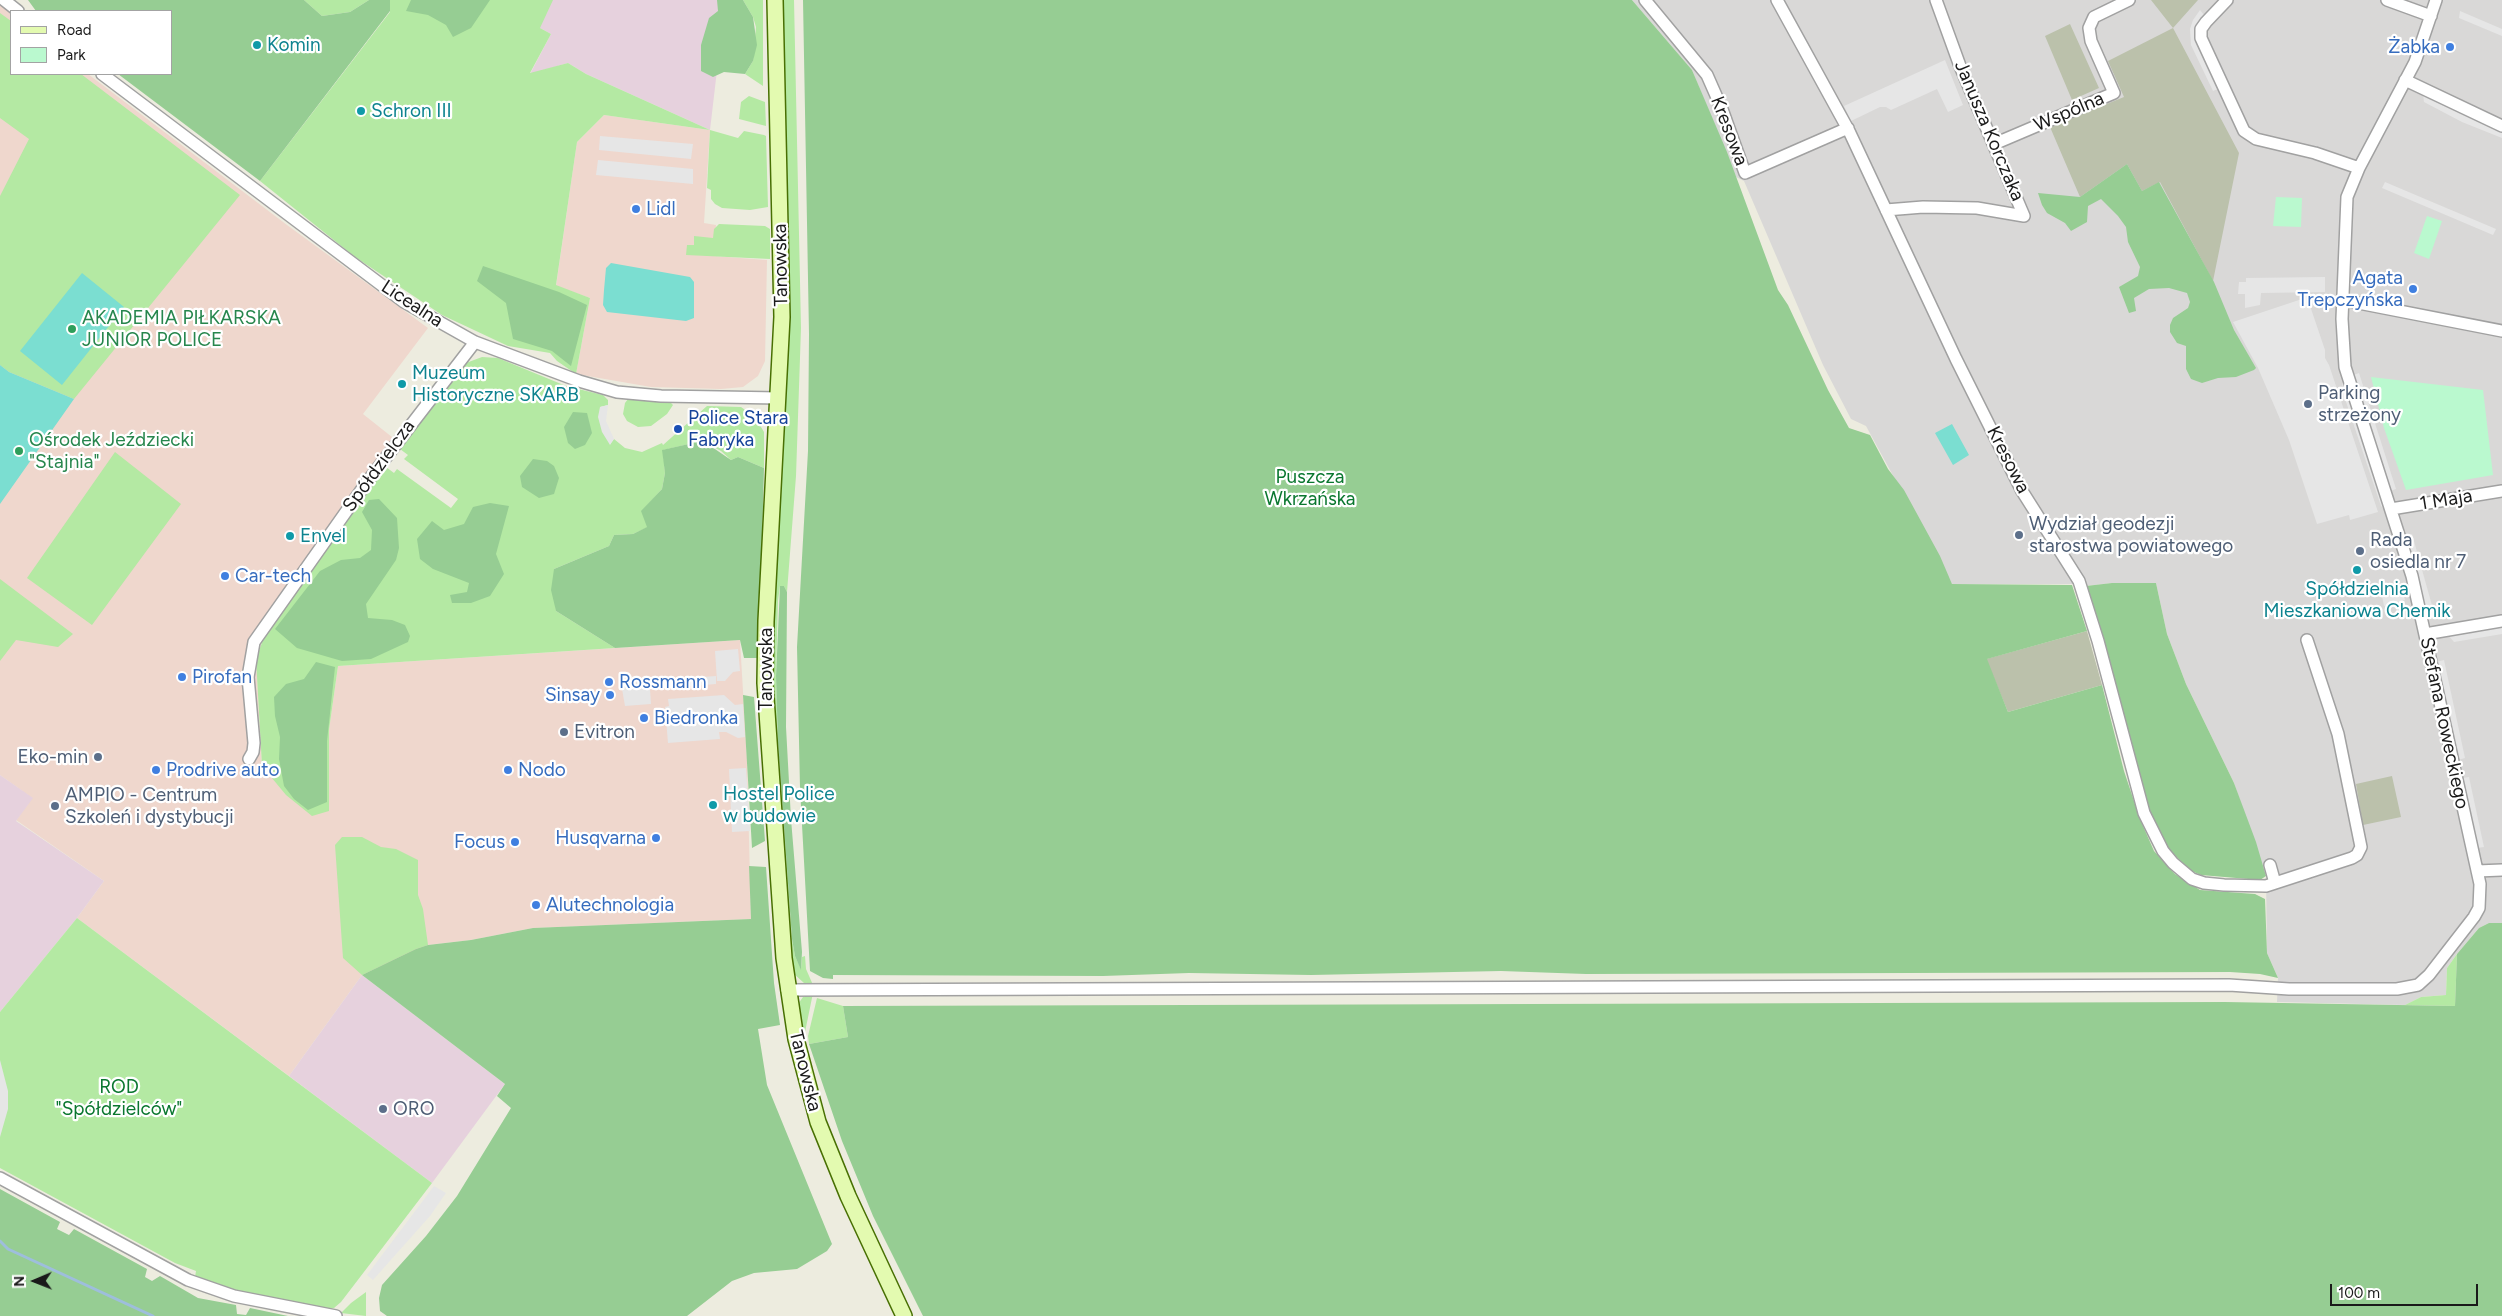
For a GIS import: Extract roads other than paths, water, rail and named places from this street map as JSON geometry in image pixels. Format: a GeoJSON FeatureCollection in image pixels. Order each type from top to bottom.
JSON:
{"type":"FeatureCollection","features":[{"type":"Feature","properties":{"kind":"main road","name":"Tanowska"},"geometry":{"type":"LineString","coordinates":[[776,0],[782,257],[779,398],[766,612],[765,683],[787,990],[802,1065],[818,1122],[848,1196],[904,1316]]}},
{"type":"Feature","properties":{"kind":"street"},"geometry":{"type":"LineString","coordinates":[[4,0],[17,10]]}},
{"type":"Feature","properties":{"kind":"street","name":"Kresowa"},"geometry":{"type":"LineString","coordinates":[[1645,0],[1707,75],[1722,109],[1744,173],[1848,128]]}},
{"type":"Feature","properties":{"kind":"street","name":"Kresowa"},"geometry":{"type":"LineString","coordinates":[[1777,0],[1848,128],[2022,491],[2079,581],[2098,641],[2144,813],[2163,851],[2184,873],[2204,883],[2266,886],[2275,883]]}},
{"type":"Feature","properties":{"kind":"street","name":"Janusza Korczaka"},"geometry":{"type":"LineString","coordinates":[[1886,210],[1923,207],[1977,208],[2024,216],[1960,66],[1936,0]]}},
{"type":"Feature","properties":{"kind":"street","name":"Wspólna"},"geometry":{"type":"LineString","coordinates":[[1994,144],[2114,93],[2091,41],[2089,28],[2094,18],[2129,0]]}},
{"type":"Feature","properties":{"kind":"street"},"geometry":{"type":"LineString","coordinates":[[2227,0],[2201,29],[2200,38],[2244,131],[2256,139],[2314,153],[2359,168]]}},
{"type":"Feature","properties":{"kind":"street"},"geometry":{"type":"LineString","coordinates":[[2387,0],[2431,16]]}},
{"type":"Feature","properties":{"kind":"street","name":"Stefana Roweckiego"},"geometry":{"type":"LineString","coordinates":[[787,990],[2219,985],[2290,988],[2406,988],[2418,985],[2465,929],[2479,908],[2481,896],[2412,576],[2345,367],[2342,342],[2345,207],[2359,168],[2422,46],[2436,0]]}},
{"type":"Feature","properties":{"kind":"street","name":"Licealna"},"geometry":{"type":"LineString","coordinates":[[103,75],[404,302],[474,342],[580,381],[617,392],[678,396],[779,398]]}},
{"type":"Feature","properties":{"kind":"street"},"geometry":{"type":"LineString","coordinates":[[2405,80],[2502,126]]}},
{"type":"Feature","properties":{"kind":"street"},"geometry":{"type":"LineString","coordinates":[[2343,300],[2502,331]]}},
{"type":"Feature","properties":{"kind":"street","name":"Spółdzielcza"},"geometry":{"type":"LineString","coordinates":[[248,759],[253,752],[254,743],[248,677],[254,642],[367,482],[474,342]]}},
{"type":"Feature","properties":{"kind":"street","name":"1 Maja"},"geometry":{"type":"LineString","coordinates":[[2391,509],[2502,491]]}},
{"type":"Feature","properties":{"kind":"street"},"geometry":{"type":"LineString","coordinates":[[2425,634],[2502,621]]}},
{"type":"Feature","properties":{"kind":"street"},"geometry":{"type":"LineString","coordinates":[[2270,865],[2275,883],[2352,858],[2361,847],[2338,734],[2307,640]]}},
{"type":"Feature","properties":{"kind":"street"},"geometry":{"type":"LineString","coordinates":[[2477,871],[2502,870]]}},
{"type":"Feature","properties":{"kind":"street"},"geometry":{"type":"LineString","coordinates":[[0,1178],[188,1280],[234,1296],[336,1316]]}},
{"type":"Feature","properties":{"kind":"waterway"},"geometry":{"type":"LineString","coordinates":[[0,1241],[8,1249],[153,1316]]}},
{"type":"Feature","properties":{"kind":"place","name":"Komin"},"geometry":{"type":"Point","coordinates":[257,45]}},
{"type":"Feature","properties":{"kind":"place","name":"Żabka"},"geometry":{"type":"Point","coordinates":[2450,47]}},
{"type":"Feature","properties":{"kind":"place","name":"Schron III"},"geometry":{"type":"Point","coordinates":[361,111]}},
{"type":"Feature","properties":{"kind":"place","name":"Lidl"},"geometry":{"type":"Point","coordinates":[636,209]}},
{"type":"Feature","properties":{"kind":"place","name":"Agata Trepczyńska"},"geometry":{"type":"Point","coordinates":[2413,289]}},
{"type":"Feature","properties":{"kind":"place","name":"AKADEMIA PIŁKARSKA JUNIOR POLICE"},"geometry":{"type":"Point","coordinates":[72,329]}},
{"type":"Feature","properties":{"kind":"place","name":"Muzeum Historyczne SKARB"},"geometry":{"type":"Point","coordinates":[402,384]}},
{"type":"Feature","properties":{"kind":"place","name":"Parking strzeżony"},"geometry":{"type":"Point","coordinates":[2308,404]}},
{"type":"Feature","properties":{"kind":"place","name":"Police Stara Fabryka"},"geometry":{"type":"Point","coordinates":[678,429]}},
{"type":"Feature","properties":{"kind":"place","name":"Ośrodek Jeździecki \"Stajnia\""},"geometry":{"type":"Point","coordinates":[19,451]}},
{"type":"Feature","properties":{"kind":"place","name":"Wydział geodezji starostwa powiatowego"},"geometry":{"type":"Point","coordinates":[2019,535]}},
{"type":"Feature","properties":{"kind":"place","name":"Envel"},"geometry":{"type":"Point","coordinates":[290,536]}},
{"type":"Feature","properties":{"kind":"place","name":"Rada osiedla nr 7"},"geometry":{"type":"Point","coordinates":[2360,551]}},
{"type":"Feature","properties":{"kind":"place","name":"Spółdzielnia Mieszkaniowa Chemik"},"geometry":{"type":"Point","coordinates":[2357,570]}},
{"type":"Feature","properties":{"kind":"place","name":"Car-tech"},"geometry":{"type":"Point","coordinates":[225,576]}},
{"type":"Feature","properties":{"kind":"place","name":"Pirofan"},"geometry":{"type":"Point","coordinates":[182,677]}},
{"type":"Feature","properties":{"kind":"place","name":"Rossmann"},"geometry":{"type":"Point","coordinates":[609,682]}},
{"type":"Feature","properties":{"kind":"place","name":"Sinsay"},"geometry":{"type":"Point","coordinates":[610,695]}},
{"type":"Feature","properties":{"kind":"place","name":"Biedronka"},"geometry":{"type":"Point","coordinates":[644,718]}},
{"type":"Feature","properties":{"kind":"place","name":"Evitron"},"geometry":{"type":"Point","coordinates":[564,732]}},
{"type":"Feature","properties":{"kind":"place","name":"Eko-min"},"geometry":{"type":"Point","coordinates":[98,757]}},
{"type":"Feature","properties":{"kind":"place","name":"Prodrive auto"},"geometry":{"type":"Point","coordinates":[156,770]}},
{"type":"Feature","properties":{"kind":"place","name":"Nodo"},"geometry":{"type":"Point","coordinates":[508,770]}},
{"type":"Feature","properties":{"kind":"place","name":"Hostel Police w budowie"},"geometry":{"type":"Point","coordinates":[713,805]}},
{"type":"Feature","properties":{"kind":"place","name":"AMPIO - Centrum Szkoleń i dystybucji"},"geometry":{"type":"Point","coordinates":[55,806]}},
{"type":"Feature","properties":{"kind":"place","name":"Husqvarna"},"geometry":{"type":"Point","coordinates":[656,838]}},
{"type":"Feature","properties":{"kind":"place","name":"Focus"},"geometry":{"type":"Point","coordinates":[515,842]}},
{"type":"Feature","properties":{"kind":"place","name":"Alutechnologia"},"geometry":{"type":"Point","coordinates":[536,905]}},
{"type":"Feature","properties":{"kind":"place","name":"ORO"},"geometry":{"type":"Point","coordinates":[383,1109]}},
{"type":"Feature","properties":{"kind":"park label","name":"Puszcza Wkrzańska"},"geometry":{"type":"Point","coordinates":[1310,488]}},
{"type":"Feature","properties":{"kind":"park label","name":"ROD \"Spółdzielców\""},"geometry":{"type":"Point","coordinates":[119,1098]}}]}
